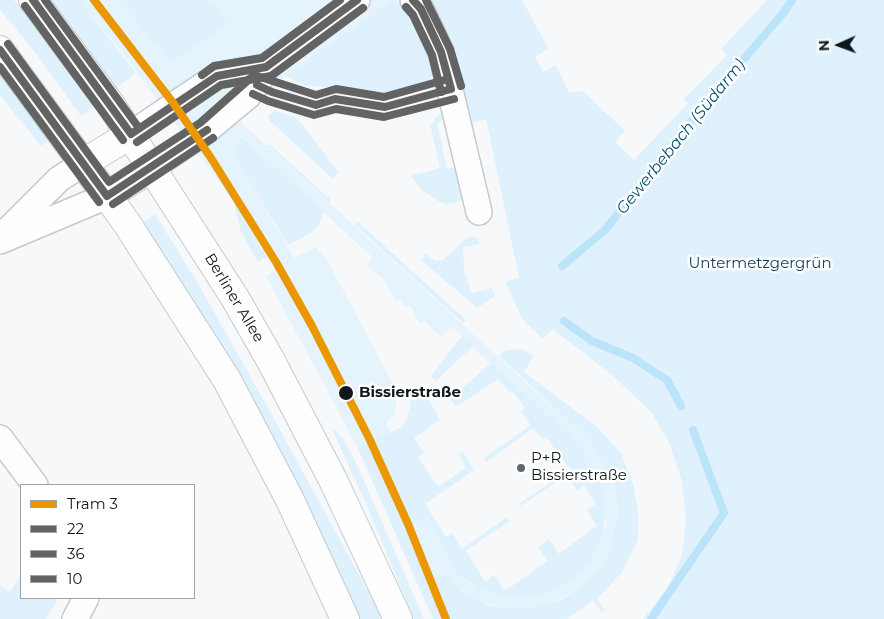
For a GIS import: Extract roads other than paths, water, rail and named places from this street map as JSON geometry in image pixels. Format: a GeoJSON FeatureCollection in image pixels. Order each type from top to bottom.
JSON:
{"type":"FeatureCollection","features":[{"type":"Feature","properties":{"kind":"main road","name":"Berliner Allee"},"geometry":{"type":"LineString","coordinates":[[33,0],[131,134],[218,269],[271,361],[359,532],[398,619]]}},
{"type":"Feature","properties":{"kind":"main road"},"geometry":{"type":"LineString","coordinates":[[0,50],[107,196],[177,300],[227,380],[290,500],[345,619]]}},
{"type":"Feature","properties":{"kind":"main road"},"geometry":{"type":"LineString","coordinates":[[84,163],[131,134]]}},
{"type":"Feature","properties":{"kind":"main road"},"geometry":{"type":"LineString","coordinates":[[107,196],[153,167]]}},
{"type":"Feature","properties":{"kind":"street"},"geometry":{"type":"LineString","coordinates":[[131,134],[217,76],[266,67],[357,0]]}},
{"type":"Feature","properties":{"kind":"street"},"geometry":{"type":"LineString","coordinates":[[413,0],[421,9],[441,52],[479,212]]}},
{"type":"Feature","properties":{"kind":"street"},"geometry":{"type":"LineString","coordinates":[[153,167],[206,130],[248,96],[263,75],[266,67]]}},
{"type":"Feature","properties":{"kind":"street"},"geometry":{"type":"LineString","coordinates":[[0,237],[59,180],[84,163]]}},
{"type":"Feature","properties":{"kind":"street"},"geometry":{"type":"LineString","coordinates":[[0,242],[107,196]]}},
{"type":"Feature","properties":{"kind":"street"},"geometry":{"type":"LineString","coordinates":[[0,438],[34,484]]}},
{"type":"Feature","properties":{"kind":"street"},"geometry":{"type":"LineString","coordinates":[[75,619],[85,599]]}},
{"type":"Feature","properties":{"kind":"waterway","name":"Gewerbebach (Südarm)"},"geometry":{"type":"LineString","coordinates":[[562,266],[605,230],[684,130],[784,12],[792,0]]}},
{"type":"Feature","properties":{"kind":"waterway","name":"Gewerbebach (Südarm)"},"geometry":{"type":"LineString","coordinates":[[564,321],[592,341],[633,358],[667,380],[681,406]]}},
{"type":"Feature","properties":{"kind":"waterway","name":"Gewerbebach (Südarm)"},"geometry":{"type":"LineString","coordinates":[[651,619],[724,513],[693,430]]}},
{"type":"Feature","properties":{"kind":"tram line","name":"3"},"geometry":{"type":"LineString","coordinates":[[94,0],[174,104],[211,158],[276,262],[312,326],[369,438],[408,524],[446,619]]}},
{"type":"Feature","properties":{"kind":"place","name":"Bissierstraße"},"geometry":{"type":"Point","coordinates":[346,393]}},
{"type":"Feature","properties":{"kind":"place","name":"P+R Bissierstraße"},"geometry":{"type":"Point","coordinates":[521,468]}},
{"type":"Feature","properties":{"kind":"park label","name":"Untermetzgergrün"},"geometry":{"type":"Point","coordinates":[760,264]}}]}
